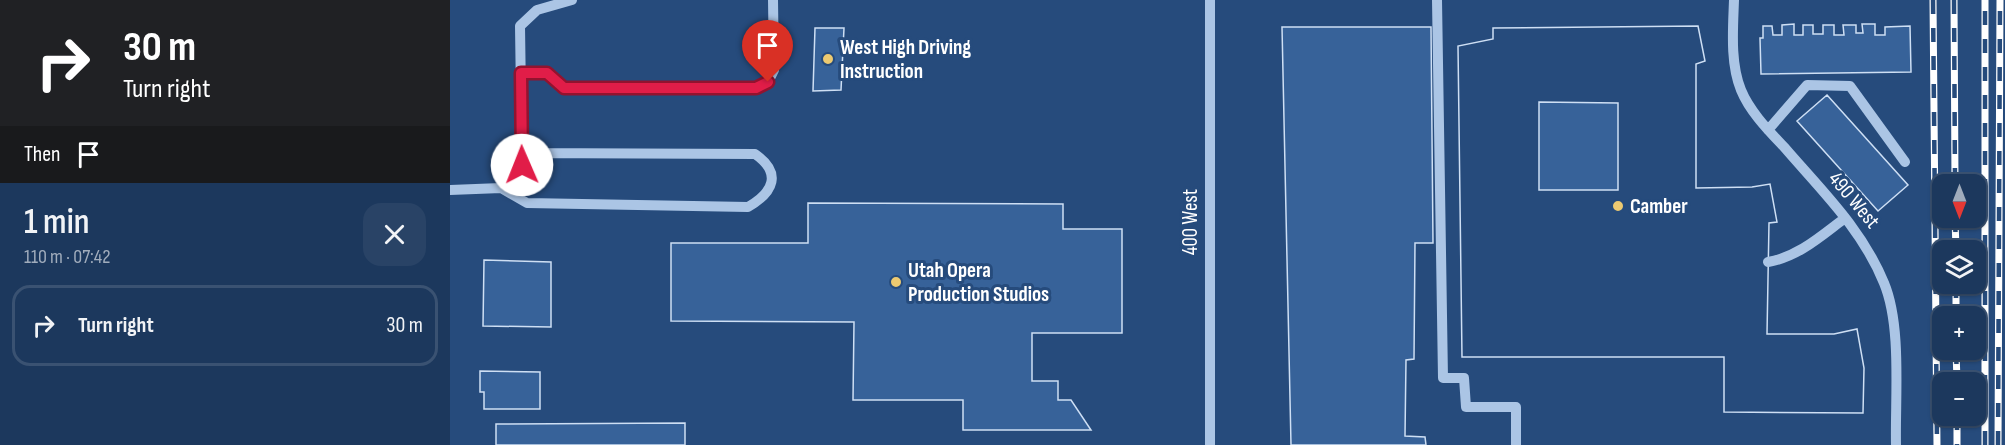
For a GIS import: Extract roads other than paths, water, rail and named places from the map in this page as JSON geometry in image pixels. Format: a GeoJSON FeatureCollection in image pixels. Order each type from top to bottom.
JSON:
{"type":"FeatureCollection","features":[{"type":"Feature","properties":{"kind":"street"},"geometry":{"type":"LineString","coordinates":[[450,190],[501,188],[515,179],[522,165],[520,26],[537,10],[572,0]]}},
{"type":"Feature","properties":{"kind":"street"},"geometry":{"type":"LineString","coordinates":[[521,73],[547,73],[564,88],[756,88],[768,82],[774,70],[773,0]]}},
{"type":"Feature","properties":{"kind":"street","name":"400 West"},"geometry":{"type":"LineString","coordinates":[[1210,0],[1210,445]]}},
{"type":"Feature","properties":{"kind":"street"},"geometry":{"type":"LineString","coordinates":[[1437,0],[1443,378],[1464,378],[1466,407],[1516,407],[1516,445]]}},
{"type":"Feature","properties":{"kind":"street","name":"490 West"},"geometry":{"type":"LineString","coordinates":[[1734,0],[1736,75],[1747,101],[1768,130],[1845,218],[1868,248],[1884,284],[1891,305],[1895,335],[1896,445]]}},
{"type":"Feature","properties":{"kind":"street"},"geometry":{"type":"LineString","coordinates":[[1768,130],[1807,85],[1850,86],[1905,162]]}},
{"type":"Feature","properties":{"kind":"street"},"geometry":{"type":"LineString","coordinates":[[501,188],[527,203],[748,207],[764,198],[770,189],[771,173],[767,162],[755,154],[522,153]]}},
{"type":"Feature","properties":{"kind":"street"},"geometry":{"type":"LineString","coordinates":[[1768,262],[1784,260],[1803,250],[1845,218]]}},
{"type":"Feature","properties":{"kind":"railway"},"geometry":{"type":"LineString","coordinates":[[1933,0],[1937,445]]}},
{"type":"Feature","properties":{"kind":"railway"},"geometry":{"type":"LineString","coordinates":[[1954,0],[1955,174]]}},
{"type":"Feature","properties":{"kind":"railway"},"geometry":{"type":"LineString","coordinates":[[1985,0],[1985,445]]}},
{"type":"Feature","properties":{"kind":"railway"},"geometry":{"type":"LineString","coordinates":[[1998,445],[2000,0]]}},
{"type":"Feature","properties":{"kind":"railway"},"geometry":{"type":"LineString","coordinates":[[1955,228],[1956,240]]}},
{"type":"Feature","properties":{"kind":"railway"},"geometry":{"type":"LineString","coordinates":[[1956,294],[1956,306]]}},
{"type":"Feature","properties":{"kind":"railway"},"geometry":{"type":"LineString","coordinates":[[1956,360],[1957,372]]}},
{"type":"Feature","properties":{"kind":"railway"},"geometry":{"type":"LineString","coordinates":[[1957,426],[1957,445]]}},
{"type":"Feature","properties":{"kind":"place","name":"West High Driving Instruction"},"geometry":{"type":"Point","coordinates":[828,59]}},
{"type":"Feature","properties":{"kind":"place","name":"Camber"},"geometry":{"type":"Point","coordinates":[1618,206]}},
{"type":"Feature","properties":{"kind":"place","name":"Utah Opera Production Studios"},"geometry":{"type":"Point","coordinates":[896,282]}}]}
